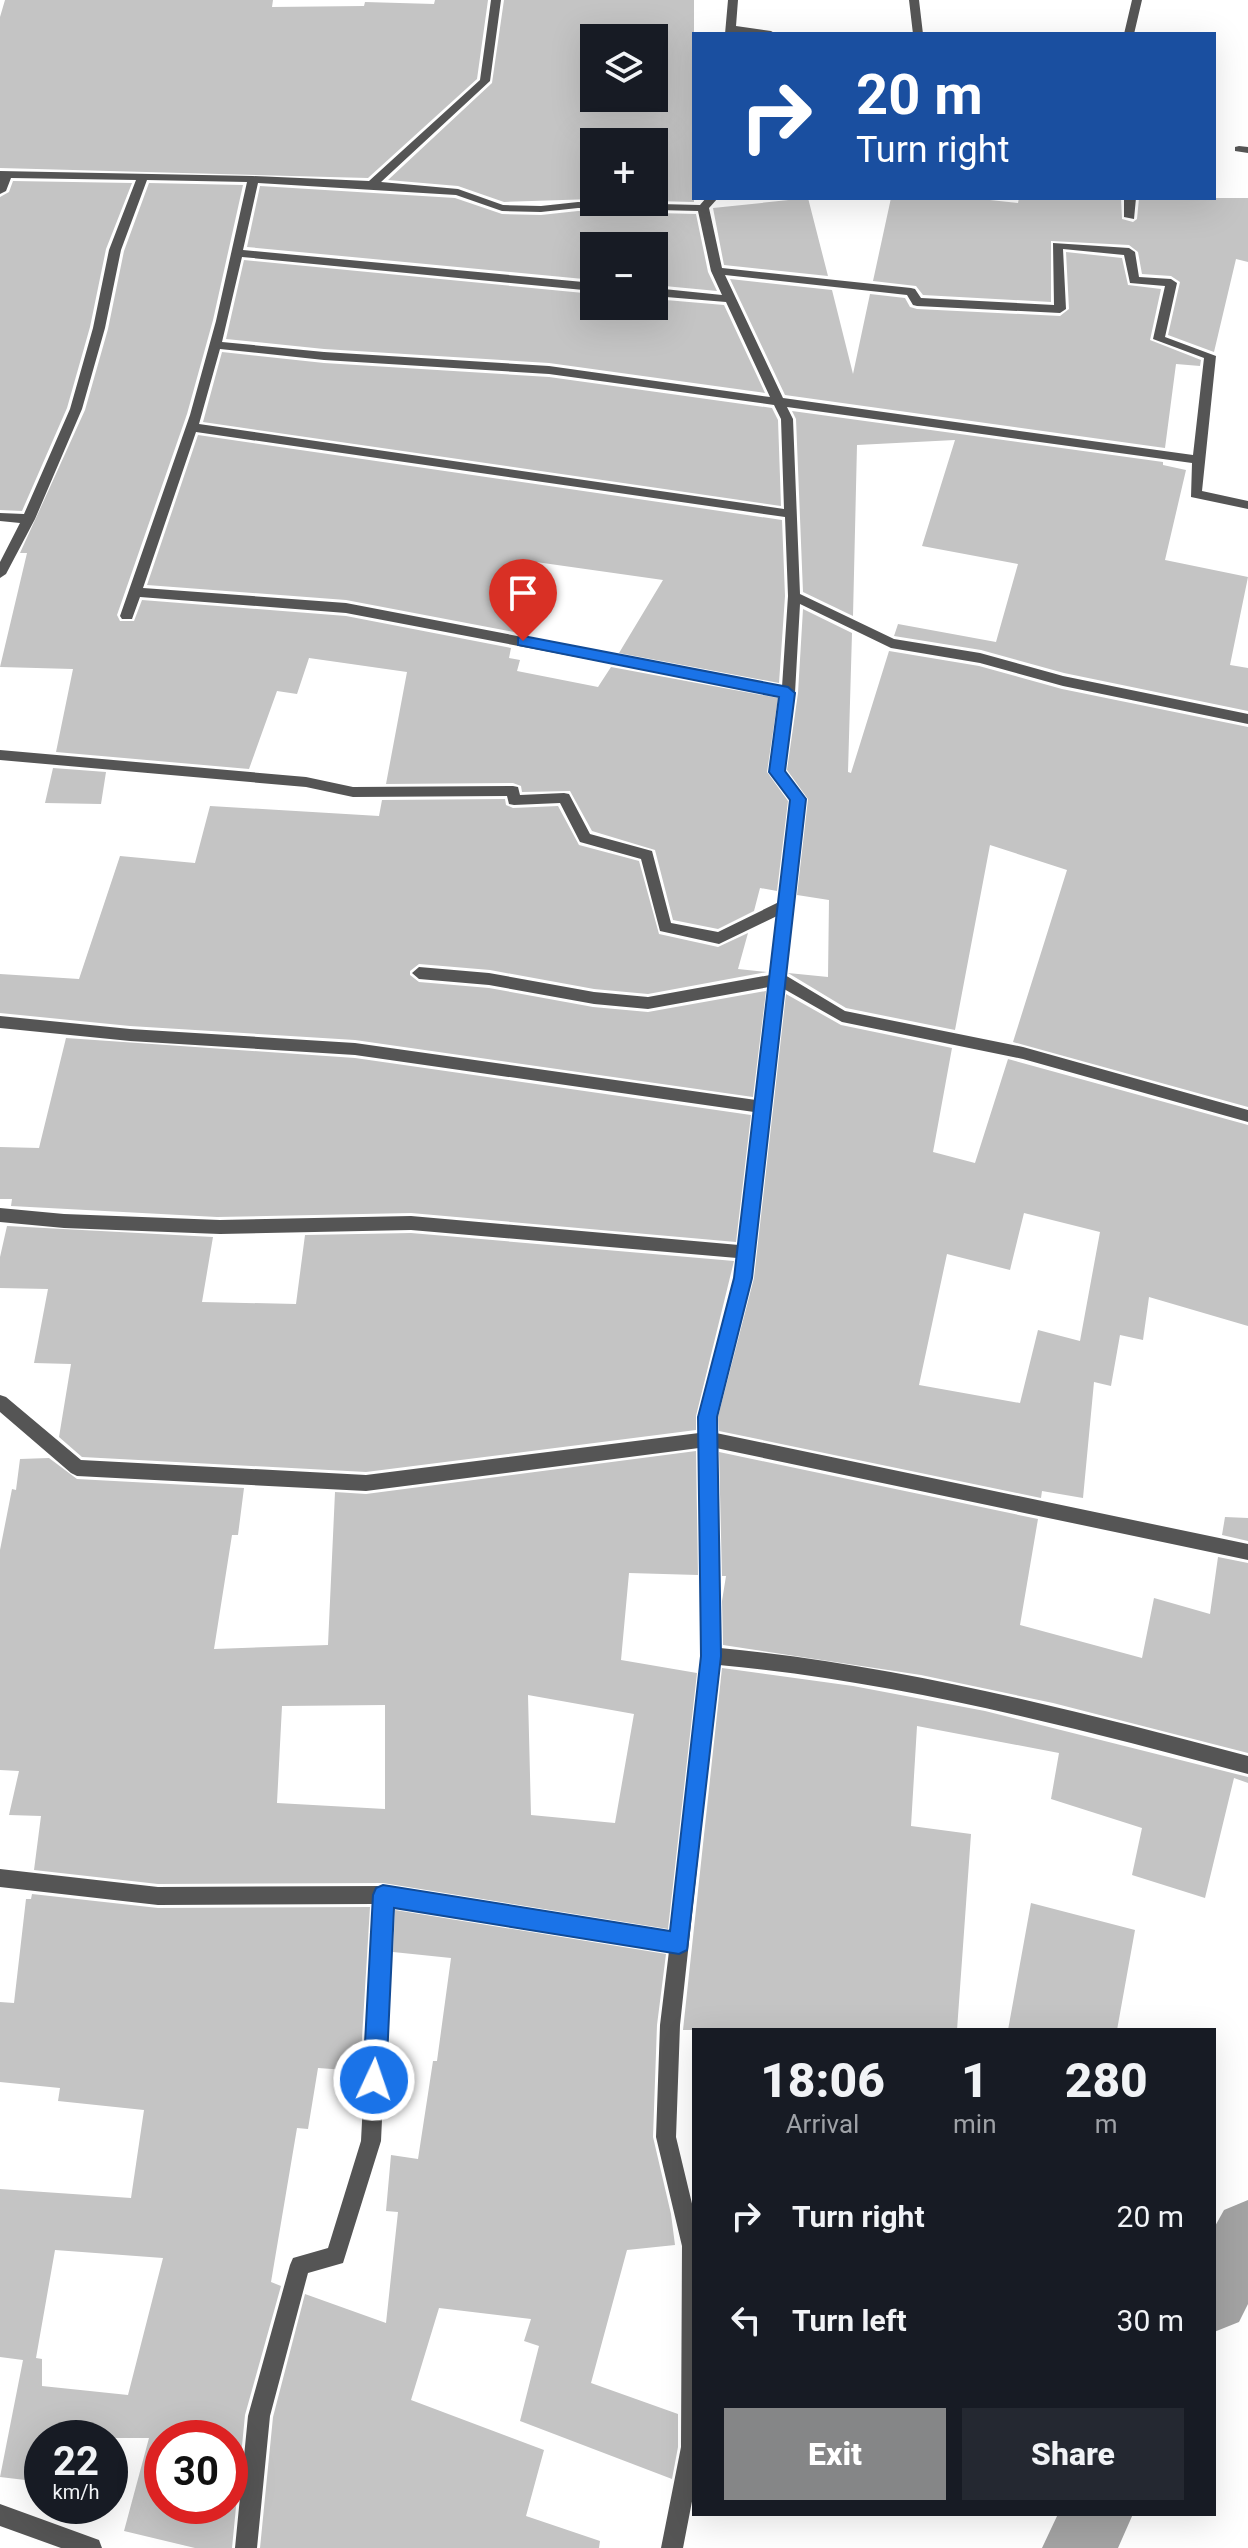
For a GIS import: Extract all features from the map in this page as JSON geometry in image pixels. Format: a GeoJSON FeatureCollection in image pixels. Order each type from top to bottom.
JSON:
{"type":"FeatureCollection","features":[{"type":"Feature","properties":{"kind":"street"},"geometry":{"type":"LineString","coordinates":[[372,185],[485,81],[496,0]]}},
{"type":"Feature","properties":{"kind":"street"},"geometry":{"type":"LineString","coordinates":[[731,31],[733,0]]}},
{"type":"Feature","properties":{"kind":"street"},"geometry":{"type":"LineString","coordinates":[[914,0],[918,32]]}},
{"type":"Feature","properties":{"kind":"street"},"geometry":{"type":"LineString","coordinates":[[1129,32],[1137,0]]}},
{"type":"Feature","properties":{"kind":"street"},"geometry":{"type":"LineString","coordinates":[[0,191],[4,174],[253,179],[372,185],[458,192],[502,208],[707,203],[717,271],[787,419],[794,596],[788,693],[777,772],[798,799],[743,1278],[707,1417],[711,1656],[670,2025],[666,2137],[692,2246],[692,2447],[672,2548]]}},
{"type":"Feature","properties":{"kind":"street"},"geometry":{"type":"LineString","coordinates":[[0,574],[29,519],[76,409],[99,328],[115,250],[143,177]]}},
{"type":"Feature","properties":{"kind":"street"},"geometry":{"type":"LineString","coordinates":[[127,616],[192,427],[216,345],[253,179]]}},
{"type":"Feature","properties":{"kind":"street"},"geometry":{"type":"LineString","coordinates":[[1130,200],[1130,217]]}},
{"type":"Feature","properties":{"kind":"street"},"geometry":{"type":"LineString","coordinates":[[717,271],[911,292],[917,302],[1060,309],[1057,245],[1129,252],[1134,280],[1171,283],[1159,339],[1210,356],[1195,494],[1248,505]]}},
{"type":"Feature","properties":{"kind":"street"},"geometry":{"type":"LineString","coordinates":[[236,253],[580,286]]}},
{"type":"Feature","properties":{"kind":"street"},"geometry":{"type":"LineString","coordinates":[[668,293],[730,299]]}},
{"type":"Feature","properties":{"kind":"street"},"geometry":{"type":"LineString","coordinates":[[216,345],[324,356],[549,370],[1199,460]]}},
{"type":"Feature","properties":{"kind":"street"},"geometry":{"type":"LineString","coordinates":[[192,427],[348,454],[605,486],[790,514]]}},
{"type":"Feature","properties":{"kind":"street"},"geometry":{"type":"LineString","coordinates":[[0,517],[29,519]]}},
{"type":"Feature","properties":{"kind":"street"},"geometry":{"type":"LineString","coordinates":[[136,592],[346,608],[788,693]]}},
{"type":"Feature","properties":{"kind":"street"},"geometry":{"type":"LineString","coordinates":[[794,596],[891,643],[980,658],[1063,681],[1248,719]]}},
{"type":"Feature","properties":{"kind":"street"},"geometry":{"type":"LineString","coordinates":[[0,755],[306,782],[353,792],[513,791],[514,800],[564,798],[585,838],[647,855],[665,927],[719,938],[784,906]]}},
{"type":"Feature","properties":{"kind":"street"},"geometry":{"type":"LineString","coordinates":[[419,973],[489,979],[594,998],[648,1003],[779,979],[842,1016],[1023,1053],[1248,1116]]}},
{"type":"Feature","properties":{"kind":"street"},"geometry":{"type":"LineString","coordinates":[[0,1022],[130,1035],[355,1049],[763,1107]]}},
{"type":"Feature","properties":{"kind":"street"},"geometry":{"type":"LineString","coordinates":[[0,1215],[64,1221],[220,1227],[411,1223],[746,1252]]}},
{"type":"Feature","properties":{"kind":"street"},"geometry":{"type":"LineString","coordinates":[[0,1402],[77,1468],[366,1483],[708,1439],[1248,1552]]}},
{"type":"Feature","properties":{"kind":"street"},"geometry":{"type":"LineString","coordinates":[[711,1656],[794,1661],[1046,1711],[1248,1765]]}},
{"type":"Feature","properties":{"kind":"street"},"geometry":{"type":"LineString","coordinates":[[0,1878],[158,1896],[383,1895],[679,1943]]}},
{"type":"Feature","properties":{"kind":"street"},"geometry":{"type":"LineString","coordinates":[[246,2548],[259,2416],[300,2265],[336,2256],[371,2141],[383,1895]]}},
{"type":"Feature","properties":{"kind":"street"},"geometry":{"type":"LineString","coordinates":[[0,2515],[91,2548]]}},
{"type":"Feature","properties":{"kind":"building"},"geometry":{"type":"Polygon","coordinates":[[[5,0],[273,0],[272,7],[488,0],[477,79],[368,178],[0,168],[0,17],[5,0]]]}},
{"type":"Feature","properties":{"kind":"building"},"geometry":{"type":"Polygon","coordinates":[[[504,0],[694,0],[694,202],[668,201],[668,128],[580,128],[580,199],[504,202],[458,186],[388,180],[492,83],[504,0]]]}},
{"type":"Feature","properties":{"kind":"building"},"geometry":{"type":"Polygon","coordinates":[[[13,181],[132,183],[106,249],[90,327],[67,408],[22,511],[0,510],[0,197],[9,192],[13,181]]]}},
{"type":"Feature","properties":{"kind":"building"},"geometry":{"type":"Polygon","coordinates":[[[149,183],[243,185],[213,320],[187,414],[117,615],[120,621],[134,621],[142,600],[346,616],[511,648],[509,658],[520,660],[517,671],[598,687],[611,667],[778,698],[767,772],[788,801],[777,891],[760,888],[754,911],[718,929],[673,920],[655,850],[592,831],[570,791],[522,792],[521,786],[513,783],[386,784],[407,672],[309,658],[297,694],[277,691],[249,769],[56,752],[73,669],[0,667],[27,553],[20,553],[85,410],[108,329],[124,251],[149,183]]]}},
{"type":"Feature","properties":{"kind":"building"},"geometry":{"type":"Polygon","coordinates":[[[260,186],[455,198],[502,214],[541,215],[578,211],[580,216],[696,214],[708,272],[717,291],[668,286],[668,232],[580,232],[580,279],[247,247],[260,186]]]}},
{"type":"Feature","properties":{"kind":"building"},"geometry":{"type":"Polygon","coordinates":[[[1248,198],[1248,262],[1236,259],[1214,352],[1168,335],[1180,282],[1171,276],[1142,274],[1138,252],[1129,245],[1051,241],[1051,302],[923,295],[916,286],[873,281],[891,200],[1018,203],[1019,200],[1121,200],[1122,219],[1133,222],[1137,219],[1139,200],[1248,198]]]}},
{"type":"Feature","properties":{"kind":"building"},"geometry":{"type":"Polygon","coordinates":[[[809,200],[828,276],[724,265],[713,208],[809,200]]]}},
{"type":"Feature","properties":{"kind":"building"},"geometry":{"type":"Polygon","coordinates":[[[1066,252],[1122,258],[1128,285],[1161,289],[1150,340],[1201,360],[1200,366],[1176,364],[1165,448],[785,395],[730,279],[832,290],[853,374],[870,294],[905,298],[910,307],[917,309],[1060,316],[1069,309],[1066,252]]]}},
{"type":"Feature","properties":{"kind":"building"},"geometry":{"type":"Polygon","coordinates":[[[244,260],[580,293],[580,320],[668,320],[668,300],[724,305],[765,393],[549,363],[324,349],[226,339],[244,260]]]}},
{"type":"Feature","properties":{"kind":"building"},"geometry":{"type":"Polygon","coordinates":[[[222,352],[324,363],[549,377],[772,408],[778,420],[781,506],[203,422],[222,352]]]}},
{"type":"Feature","properties":{"kind":"building"},"geometry":{"type":"Polygon","coordinates":[[[792,411],[1163,462],[1163,465],[1186,470],[1165,560],[1248,577],[1230,665],[1248,668],[1248,711],[1064,673],[981,650],[894,636],[898,624],[996,642],[1018,564],[922,546],[955,440],[857,445],[853,616],[803,592],[796,419],[792,411]]]}},
{"type":"Feature","properties":{"kind":"building"},"geometry":{"type":"Polygon","coordinates":[[[198,435],[782,520],[785,596],[779,683],[619,653],[663,580],[529,561],[514,632],[346,600],[147,585],[198,435]]]}},
{"type":"Feature","properties":{"kind":"building"},"geometry":{"type":"Polygon","coordinates":[[[803,609],[852,633],[848,772],[851,773],[889,651],[979,666],[1062,689],[1248,727],[1248,1107],[1013,1042],[1067,870],[990,845],[955,1030],[846,1008],[788,973],[828,977],[829,900],[797,895],[808,799],[787,770],[798,693],[803,609]]]}},
{"type":"Feature","properties":{"kind":"building"},"geometry":{"type":"Polygon","coordinates":[[[53,768],[106,772],[101,804],[45,803],[53,768]]]}},
{"type":"Feature","properties":{"kind":"building"},"geometry":{"type":"Polygon","coordinates":[[[505,799],[506,805],[513,808],[558,806],[579,845],[639,861],[659,934],[718,947],[748,933],[738,969],[767,972],[648,994],[594,989],[490,970],[419,964],[410,971],[410,975],[419,982],[489,988],[593,1007],[648,1012],[766,991],[753,1097],[355,1040],[130,1026],[0,1013],[0,974],[79,979],[120,856],[195,863],[210,806],[379,816],[382,800],[505,799]]]}},
{"type":"Feature","properties":{"kind":"building"},"geometry":{"type":"Polygon","coordinates":[[[786,994],[841,1025],[952,1048],[933,1152],[975,1163],[1008,1059],[1248,1125],[1248,1326],[1149,1297],[1143,1340],[1120,1335],[1111,1386],[1094,1382],[1083,1498],[1042,1491],[1041,1498],[719,1431],[718,1417],[754,1278],[786,994]],[[1024,1213],[1010,1270],[947,1254],[919,1385],[1020,1403],[1038,1330],[1080,1341],[1100,1232],[1024,1213]]]}},
{"type":"Feature","properties":{"kind":"building"},"geometry":{"type":"Polygon","coordinates":[[[66,1038],[355,1058],[751,1115],[736,1242],[411,1213],[217,1217],[11,1206],[12,1199],[0,1199],[0,1147],[39,1148],[66,1038]]]}},
{"type":"Feature","properties":{"kind":"building"},"geometry":{"type":"Polygon","coordinates":[[[7,1226],[213,1237],[202,1302],[296,1304],[305,1235],[411,1233],[734,1261],[696,1416],[696,1430],[366,1472],[82,1457],[59,1437],[71,1364],[34,1363],[48,1289],[0,1288],[0,1257],[7,1226]]]}},
{"type":"Feature","properties":{"kind":"building"},"geometry":{"type":"Polygon","coordinates":[[[696,1451],[698,1575],[629,1573],[621,1660],[697,1673],[668,1929],[383,1883],[158,1884],[34,1870],[41,1816],[9,1815],[19,1771],[0,1770],[0,1550],[12,1489],[16,1490],[20,1459],[49,1458],[77,1479],[244,1488],[238,1535],[232,1535],[214,1649],[328,1645],[335,1492],[366,1494],[696,1451]],[[528,1695],[531,1815],[615,1823],[634,1714],[528,1695]],[[385,1705],[282,1706],[277,1803],[385,1809],[385,1705]]]}},
{"type":"Feature","properties":{"kind":"building"},"geometry":{"type":"Polygon","coordinates":[[[719,1452],[1038,1519],[1020,1625],[1142,1658],[1154,1598],[1210,1614],[1218,1557],[1248,1563],[1248,1753],[1053,1703],[921,1675],[723,1645],[722,1601],[726,1576],[722,1576],[719,1452]]]}},
{"type":"Feature","properties":{"kind":"building"},"geometry":{"type":"Polygon","coordinates":[[[1225,1517],[1248,1518],[1248,1541],[1222,1535],[1225,1517]]]}},
{"type":"Feature","properties":{"kind":"building"},"geometry":{"type":"Polygon","coordinates":[[[722,1668],[853,1686],[985,1711],[1248,1777],[1248,1783],[1234,1778],[1205,1898],[1132,1875],[1142,1828],[1051,1799],[1059,1753],[917,1726],[911,1826],[971,1834],[957,2028],[683,2030],[722,1668]]]}},
{"type":"Feature","properties":{"kind":"building"},"geometry":{"type":"Polygon","coordinates":[[[32,1894],[158,1908],[370,1907],[360,2071],[318,2068],[308,2129],[297,2128],[271,2282],[281,2286],[245,2420],[144,2420],[144,2438],[128,2438],[128,2420],[24,2420],[24,2480],[0,2477],[23,2360],[0,2357],[0,2189],[131,2198],[144,2110],[58,2101],[60,2088],[0,2082],[0,2002],[14,2003],[26,1899],[31,1899],[32,1894]],[[55,2250],[36,2358],[42,2359],[42,2386],[128,2395],[163,2258],[55,2250]]]}},
{"type":"Feature","properties":{"kind":"building"},"geometry":{"type":"Polygon","coordinates":[[[1031,1903],[1135,1930],[1117,2028],[1008,2028],[1031,1903]]]}},
{"type":"Feature","properties":{"kind":"building"},"geometry":{"type":"Polygon","coordinates":[[[395,1910],[666,1954],[657,2025],[653,2137],[675,2245],[627,2250],[591,2383],[678,2414],[678,2447],[672,2479],[520,2421],[539,2346],[524,2341],[531,2319],[439,2308],[411,2400],[544,2450],[526,2516],[600,2541],[599,2548],[260,2548],[273,2417],[305,2294],[386,2323],[398,2212],[386,2211],[391,2155],[418,2159],[433,2061],[437,2061],[451,1958],[393,1952],[395,1910]]]}},
{"type":"Feature","properties":{"kind":"building"},"geometry":{"type":"Polygon","coordinates":[[[144,2457],[144,2524],[234,2524],[232,2548],[195,2548],[124,2531],[144,2457]]]}},
{"type":"Feature","properties":{"kind":"waterway"},"geometry":{"type":"LineString","coordinates":[[1216,2293],[1248,2234]]}},
{"type":"Feature","properties":{"kind":"waterway"},"geometry":{"type":"LineString","coordinates":[[1079,2548],[1096,2516]]}},
{"type":"Feature","properties":{"kind":"route"},"geometry":{"type":"LineString","coordinates":[[374,2080],[383,1895],[679,1943],[711,1656],[707,1417],[743,1278],[779,979],[784,906],[798,799],[777,772],[788,693],[523,641]]}}]}
